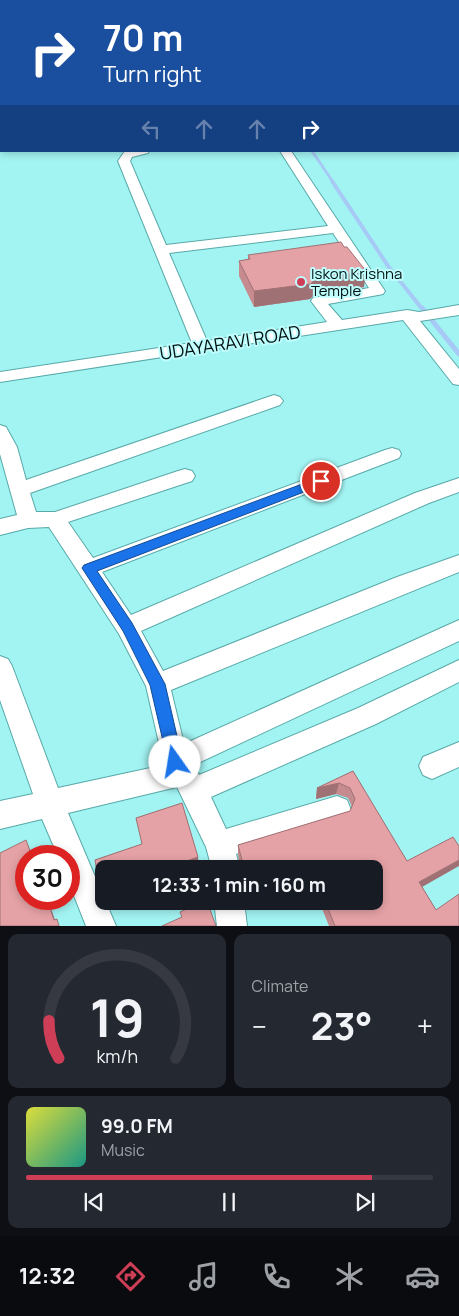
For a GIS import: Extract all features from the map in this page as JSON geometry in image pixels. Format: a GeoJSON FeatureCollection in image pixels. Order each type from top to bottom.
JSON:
{"type":"FeatureCollection","features":[{"type":"Feature","properties":{"kind":"street"},"geometry":{"type":"LineString","coordinates":[[139,152],[128,154],[124,161],[201,346]]}},
{"type":"Feature","properties":{"kind":"street"},"geometry":{"type":"LineString","coordinates":[[286,152],[378,291],[318,301],[338,326]]}},
{"type":"Feature","properties":{"kind":"street"},"geometry":{"type":"LineString","coordinates":[[161,250],[335,228]]}},
{"type":"Feature","properties":{"kind":"street","name":"UDAYARAVI ROAD"},"geometry":{"type":"LineString","coordinates":[[0,377],[454,309]]}},
{"type":"Feature","properties":{"kind":"street"},"geometry":{"type":"LineString","coordinates":[[413,314],[459,380]]}},
{"type":"Feature","properties":{"kind":"street"},"geometry":{"type":"LineString","coordinates":[[20,489],[274,401]]}},
{"type":"Feature","properties":{"kind":"street"},"geometry":{"type":"LineString","coordinates":[[3,442],[20,489],[28,520]]}},
{"type":"Feature","properties":{"kind":"street"},"geometry":{"type":"LineString","coordinates":[[88,568],[392,454]]}},
{"type":"Feature","properties":{"kind":"street"},"geometry":{"type":"LineString","coordinates":[[0,527],[28,520],[55,519],[186,476]]}},
{"type":"Feature","properties":{"kind":"street"},"geometry":{"type":"LineString","coordinates":[[127,627],[422,498],[459,485]]}},
{"type":"Feature","properties":{"kind":"street"},"geometry":{"type":"LineString","coordinates":[[55,519],[127,627],[158,684],[184,775],[223,857],[337,810]]}},
{"type":"Feature","properties":{"kind":"street"},"geometry":{"type":"LineString","coordinates":[[158,684],[405,583],[459,563]]}},
{"type":"Feature","properties":{"kind":"street"},"geometry":{"type":"LineString","coordinates":[[184,775],[459,630]]}},
{"type":"Feature","properties":{"kind":"street"},"geometry":{"type":"LineString","coordinates":[[0,666],[50,804],[100,926]]}},
{"type":"Feature","properties":{"kind":"street"},"geometry":{"type":"LineString","coordinates":[[0,815],[184,775],[368,716],[459,670]]}},
{"type":"Feature","properties":{"kind":"street"},"geometry":{"type":"LineString","coordinates":[[432,766],[459,754]]}},
{"type":"Feature","properties":{"kind":"street"},"geometry":{"type":"LineString","coordinates":[[230,910],[232,926]]}},
{"type":"Feature","properties":{"kind":"building"},"geometry":{"type":"Polygon","coordinates":[[[341,242],[366,271],[314,280],[311,284],[254,291],[239,261],[250,259],[248,255],[341,242]]]}},
{"type":"Feature","properties":{"kind":"building"},"geometry":{"type":"Polygon","coordinates":[[[353,771],[407,861],[453,837],[459,846],[459,860],[419,882],[436,910],[459,894],[459,926],[335,926],[329,910],[383,910],[383,860],[242,860],[238,845],[350,811],[355,799],[350,788],[339,783],[317,788],[353,771]]]}},
{"type":"Feature","properties":{"kind":"building"},"geometry":{"type":"Polygon","coordinates":[[[182,803],[198,857],[190,860],[95,860],[142,844],[136,818],[182,803]]]}},
{"type":"Feature","properties":{"kind":"building"},"geometry":{"type":"Polygon","coordinates":[[[26,840],[28,845],[16,845],[26,840]]]}},
{"type":"Feature","properties":{"kind":"building"},"geometry":{"type":"Polygon","coordinates":[[[15,846],[15,910],[51,910],[54,920],[57,919],[59,926],[0,926],[0,853],[15,846]]]}},
{"type":"Feature","properties":{"kind":"building"},"geometry":{"type":"Polygon","coordinates":[[[184,910],[210,910],[216,926],[162,926],[182,917],[180,912],[184,910]]]}},
{"type":"Feature","properties":{"kind":"waterway"},"geometry":{"type":"LineString","coordinates":[[313,152],[333,182]]}},
{"type":"Feature","properties":{"kind":"waterway"},"geometry":{"type":"LineString","coordinates":[[332,181],[388,266],[423,310]]}},
{"type":"Feature","properties":{"kind":"waterway"},"geometry":{"type":"LineString","coordinates":[[422,308],[459,354]]}},
{"type":"Feature","properties":{"kind":"place","name":"Iskon Krishna Temple"},"geometry":{"type":"Point","coordinates":[301,282]}},
{"type":"Feature","properties":{"kind":"route"},"geometry":{"type":"LineString","coordinates":[[175,762],[158,684],[127,627],[88,568],[321,481]]}}]}
